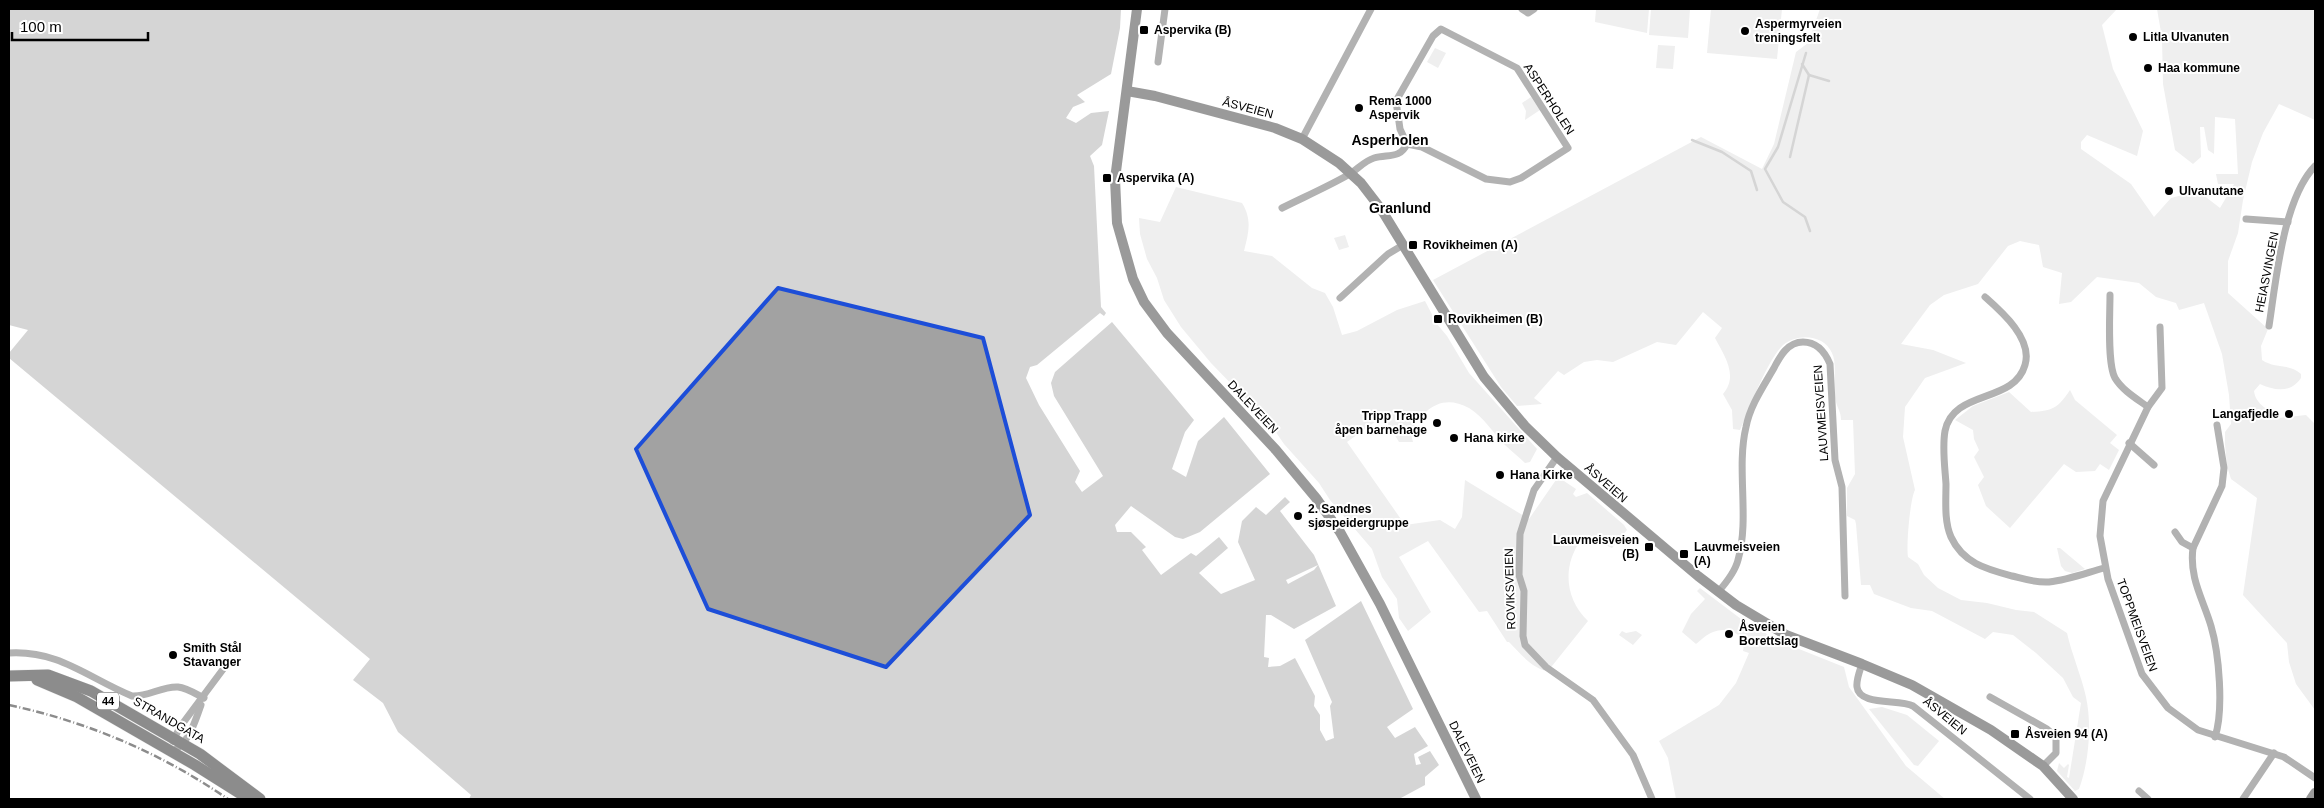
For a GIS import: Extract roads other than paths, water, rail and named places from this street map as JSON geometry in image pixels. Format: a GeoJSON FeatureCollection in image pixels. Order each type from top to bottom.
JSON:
{"type":"FeatureCollection","features":[{"type":"Feature","properties":{"kind":"main road","name":"STRANDGATA"},"geometry":{"type":"LineString","coordinates":[[27,675],[77,697],[249,799]]}},
{"type":"Feature","properties":{"kind":"main road","name":"STRANDGATA"},"geometry":{"type":"LineString","coordinates":[[9,676],[48,676],[81,687],[173,738],[224,770],[260,799]]}},
{"type":"Feature","properties":{"kind":"street","name":"DALEVEIEN"},"geometry":{"type":"LineString","coordinates":[[1137,9],[1118,147],[1115,201],[1117,223],[1125,257],[1141,294],[1167,333],[1276,450],[1316,498],[1340,532],[1380,604],[1476,799]]}},
{"type":"Feature","properties":{"kind":"street"},"geometry":{"type":"LineString","coordinates":[[1158,62],[1165,9]]}},
{"type":"Feature","properties":{"kind":"street"},"geometry":{"type":"LineString","coordinates":[[1302,139],[1371,9]]}},
{"type":"Feature","properties":{"kind":"street"},"geometry":{"type":"LineString","coordinates":[[1522,9],[1528,13],[1534,9]]}},
{"type":"Feature","properties":{"kind":"street","name":"ASPERHOLEN"},"geometry":{"type":"LineString","coordinates":[[1441,29],[1517,68],[1568,148],[1521,178],[1510,182],[1486,179],[1422,147],[1407,144],[1400,130],[1396,102],[1433,36],[1441,29]]}},
{"type":"Feature","properties":{"kind":"street","name":"ÅSVEIEN"},"geometry":{"type":"LineString","coordinates":[[1127,91],[1154,96],[1253,122],[1302,139],[1351,173],[1372,196],[1404,245],[1484,378],[1525,426],[1557,457],[1718,592],[1753,616],[1786,635],[1862,664],[1912,686],[1991,730],[2044,766],[2073,799]]}},
{"type":"Feature","properties":{"kind":"street"},"geometry":{"type":"LineString","coordinates":[[1282,208],[1351,173],[1375,158],[1391,157],[1400,154],[1407,144]]}},
{"type":"Feature","properties":{"kind":"street","name":"HEIASVINGEN"},"geometry":{"type":"LineString","coordinates":[[2269,326],[2288,222],[2302,186],[2315,166]]}},
{"type":"Feature","properties":{"kind":"street"},"geometry":{"type":"LineString","coordinates":[[2308,175],[2315,181]]}},
{"type":"Feature","properties":{"kind":"street","name":"HEIASVINGEN"},"geometry":{"type":"LineString","coordinates":[[2246,219],[2288,222]]}},
{"type":"Feature","properties":{"kind":"street"},"geometry":{"type":"LineString","coordinates":[[1340,298],[1388,254],[1404,245]]}},
{"type":"Feature","properties":{"kind":"street"},"geometry":{"type":"LineString","coordinates":[[2110,295],[2112,365],[2115,378],[2121,386],[2148,407]]}},
{"type":"Feature","properties":{"kind":"street"},"geometry":{"type":"LineString","coordinates":[[1986,297],[2011,321],[2027,357],[2022,374],[2013,384],[1964,405],[1948,422],[1944,438],[1948,528],[1962,553],[1978,566],[2030,580],[2050,582],[2104,568]]}},
{"type":"Feature","properties":{"kind":"street","name":"TOPPMEISVEIEN"},"geometry":{"type":"LineString","coordinates":[[2160,327],[2163,384],[2148,407],[2103,501],[2100,536],[2104,568],[2131,646],[2146,682],[2168,708],[2198,730],[2215,737],[2274,753],[2300,766],[2315,778]]}},
{"type":"Feature","properties":{"kind":"street","name":"LAUVMEISVEIEN"},"geometry":{"type":"LineString","coordinates":[[1718,592],[1731,576],[1738,560],[1741,537],[1743,446],[1746,426],[1753,406],[1780,358],[1794,343],[1804,342],[1817,345],[1826,355],[1830,364],[1835,460],[1842,487],[1845,596]]}},
{"type":"Feature","properties":{"kind":"street"},"geometry":{"type":"LineString","coordinates":[[2215,737],[2218,727],[2220,700],[2216,648],[2211,624],[2194,578],[2193,548],[2222,486],[2224,477],[2216,425]]}},
{"type":"Feature","properties":{"kind":"street"},"geometry":{"type":"LineString","coordinates":[[2130,443],[2154,465]]}},
{"type":"Feature","properties":{"kind":"street","name":"ROVIKSVEIEN"},"geometry":{"type":"LineString","coordinates":[[1557,457],[1534,490],[1520,534],[1519,574],[1524,591],[1523,636],[1525,645],[1546,667],[1593,700],[1633,755],[1652,799]]}},
{"type":"Feature","properties":{"kind":"street"},"geometry":{"type":"LineString","coordinates":[[2175,532],[2182,542],[2193,548]]}},
{"type":"Feature","properties":{"kind":"street"},"geometry":{"type":"LineString","coordinates":[[9,653],[34,653],[49,656],[67,663],[132,696],[142,696],[168,688],[179,687],[204,698]]}},
{"type":"Feature","properties":{"kind":"street","name":"ÅSVEIEN"},"geometry":{"type":"LineString","coordinates":[[1862,664],[1857,686],[1860,694],[1874,701],[1906,702],[1913,706],[2030,799]]}},
{"type":"Feature","properties":{"kind":"street"},"geometry":{"type":"LineString","coordinates":[[172,752],[173,738],[204,698],[224,668]]}},
{"type":"Feature","properties":{"kind":"street"},"geometry":{"type":"LineString","coordinates":[[1990,697],[2047,729],[2056,737],[2056,752],[2044,766]]}},
{"type":"Feature","properties":{"kind":"street"},"geometry":{"type":"LineString","coordinates":[[172,752],[184,745],[191,733],[204,698]]}},
{"type":"Feature","properties":{"kind":"street"},"geometry":{"type":"LineString","coordinates":[[2243,799],[2274,753]]}},
{"type":"Feature","properties":{"kind":"street"},"geometry":{"type":"LineString","coordinates":[[2139,791],[2148,799]]}},
{"type":"Feature","properties":{"kind":"street"},"geometry":{"type":"LineString","coordinates":[[2311,799],[2315,793]]}},
{"type":"Feature","properties":{"kind":"waterway"},"geometry":{"type":"LineString","coordinates":[[1806,53],[1778,147],[1765,169],[1783,202],[1805,217],[1810,231]]}},
{"type":"Feature","properties":{"kind":"waterway"},"geometry":{"type":"LineString","coordinates":[[1802,64],[1809,75],[1829,81]]}},
{"type":"Feature","properties":{"kind":"waterway"},"geometry":{"type":"LineString","coordinates":[[1790,157],[1809,75]]}},
{"type":"Feature","properties":{"kind":"waterway"},"geometry":{"type":"LineString","coordinates":[[1692,140],[1722,152],[1751,171],[1757,190]]}},
{"type":"Feature","properties":{"kind":"railway"},"geometry":{"type":"LineString","coordinates":[[9,705],[67,720],[123,741],[177,767],[228,799]]}},
{"type":"Feature","properties":{"kind":"place","name":"Aspervika (B)"},"geometry":{"type":"Point","coordinates":[1144,30]}},
{"type":"Feature","properties":{"kind":"place","name":"Aspermyrveien treningsfelt"},"geometry":{"type":"Point","coordinates":[1745,31]}},
{"type":"Feature","properties":{"kind":"place","name":"Litla Ulvanuten"},"geometry":{"type":"Point","coordinates":[2133,37]}},
{"type":"Feature","properties":{"kind":"place","name":"Haa kommune"},"geometry":{"type":"Point","coordinates":[2148,68]}},
{"type":"Feature","properties":{"kind":"place","name":"Rema 1000 Aspervik"},"geometry":{"type":"Point","coordinates":[1359,108]}},
{"type":"Feature","properties":{"kind":"place","name":"Aspervika (A)"},"geometry":{"type":"Point","coordinates":[1107,178]}},
{"type":"Feature","properties":{"kind":"place","name":"Ulvanutane"},"geometry":{"type":"Point","coordinates":[2169,191]}},
{"type":"Feature","properties":{"kind":"place","name":"Rovikheimen (A)"},"geometry":{"type":"Point","coordinates":[1413,245]}},
{"type":"Feature","properties":{"kind":"place","name":"Rovikheimen (B)"},"geometry":{"type":"Point","coordinates":[1438,319]}},
{"type":"Feature","properties":{"kind":"place","name":"Langafjedle"},"geometry":{"type":"Point","coordinates":[2289,414]}},
{"type":"Feature","properties":{"kind":"place","name":"Tripp Trapp åpen barnehage"},"geometry":{"type":"Point","coordinates":[1437,423]}},
{"type":"Feature","properties":{"kind":"place","name":"Hana kirke"},"geometry":{"type":"Point","coordinates":[1454,438]}},
{"type":"Feature","properties":{"kind":"place","name":"Hana Kirke"},"geometry":{"type":"Point","coordinates":[1500,475]}},
{"type":"Feature","properties":{"kind":"place","name":"2. Sandnes sjøspeidergruppe"},"geometry":{"type":"Point","coordinates":[1298,516]}},
{"type":"Feature","properties":{"kind":"place","name":"Lauvmeisveien (B)"},"geometry":{"type":"Point","coordinates":[1649,547]}},
{"type":"Feature","properties":{"kind":"place","name":"Lauvmeisveien (A)"},"geometry":{"type":"Point","coordinates":[1684,554]}},
{"type":"Feature","properties":{"kind":"place","name":"Åsveien Borettslag"},"geometry":{"type":"Point","coordinates":[1729,634]}},
{"type":"Feature","properties":{"kind":"place","name":"Smith Stål Stavanger"},"geometry":{"type":"Point","coordinates":[173,655]}},
{"type":"Feature","properties":{"kind":"place","name":"Åsveien 94 (A)"},"geometry":{"type":"Point","coordinates":[2015,734]}},
{"type":"Feature","properties":{"kind":"district","name":"Asperholen"},"geometry":{"type":"Point","coordinates":[1390,140]}},
{"type":"Feature","properties":{"kind":"district","name":"Granlund"},"geometry":{"type":"Point","coordinates":[1400,208]}}]}
